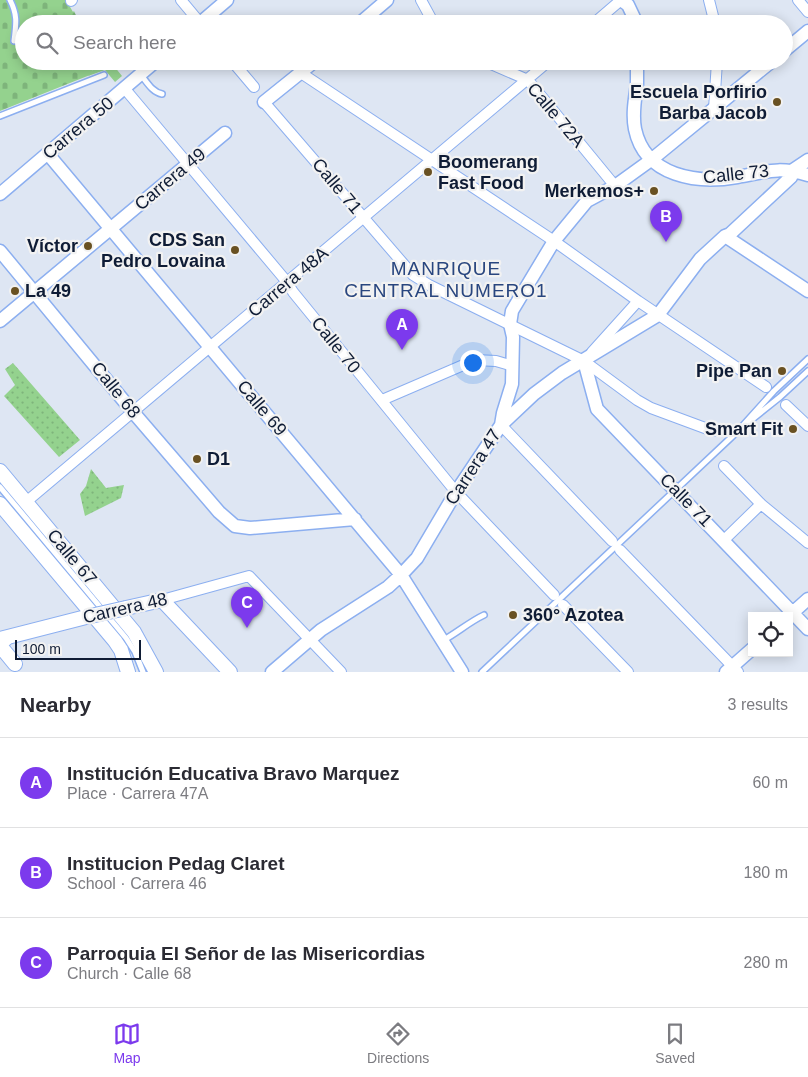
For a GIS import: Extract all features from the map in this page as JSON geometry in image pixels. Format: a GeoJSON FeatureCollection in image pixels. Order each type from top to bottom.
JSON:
{"type":"FeatureCollection","features":[{"type":"Feature","properties":{"kind":"main road","name":"Calle 67"},"geometry":{"type":"LineString","coordinates":[[0,471],[134,632],[156,672]]}},
{"type":"Feature","properties":{"kind":"main road","name":"Calle 67"},"geometry":{"type":"LineString","coordinates":[[0,504],[115,641],[124,657],[128,672]]}},
{"type":"Feature","properties":{"kind":"main road","name":"Carrera 48"},"geometry":{"type":"LineString","coordinates":[[4,638],[162,600]]}},
{"type":"Feature","properties":{"kind":"main road"},"geometry":{"type":"LineString","coordinates":[[162,600],[230,672]]}},
{"type":"Feature","properties":{"kind":"main road"},"geometry":{"type":"LineString","coordinates":[[4,638],[1,647],[19,668]]}},
{"type":"Feature","properties":{"kind":"street"},"geometry":{"type":"LineString","coordinates":[[181,0],[193,15]]}},
{"type":"Feature","properties":{"kind":"street"},"geometry":{"type":"LineString","coordinates":[[209,15],[227,0]]}},
{"type":"Feature","properties":{"kind":"street"},"geometry":{"type":"LineString","coordinates":[[421,0],[429,15]]}},
{"type":"Feature","properties":{"kind":"street"},"geometry":{"type":"LineString","coordinates":[[604,15],[621,0]]}},
{"type":"Feature","properties":{"kind":"street"},"geometry":{"type":"LineString","coordinates":[[621,0],[626,15]]}},
{"type":"Feature","properties":{"kind":"street"},"geometry":{"type":"LineString","coordinates":[[621,0],[628,5],[633,15]]}},
{"type":"Feature","properties":{"kind":"street"},"geometry":{"type":"LineString","coordinates":[[709,0],[712,15]]}},
{"type":"Feature","properties":{"kind":"street"},"geometry":{"type":"LineString","coordinates":[[798,0],[808,12]]}},
{"type":"Feature","properties":{"kind":"street"},"geometry":{"type":"LineString","coordinates":[[368,15],[379,2]]}},
{"type":"Feature","properties":{"kind":"street"},"geometry":{"type":"LineString","coordinates":[[793,44],[808,31]]}},
{"type":"Feature","properties":{"kind":"street","name":"Carrera 50"},"geometry":{"type":"LineString","coordinates":[[0,194],[146,70]]}},
{"type":"Feature","properties":{"kind":"street"},"geometry":{"type":"LineString","coordinates":[[240,70],[254,87]]}},
{"type":"Feature","properties":{"kind":"street"},"geometry":{"type":"LineString","coordinates":[[264,102],[305,70]]}},
{"type":"Feature","properties":{"kind":"street","name":"Calle 72A"},"geometry":{"type":"LineString","coordinates":[[505,70],[528,80],[615,186]]}},
{"type":"Feature","properties":{"kind":"street","name":"Carrera 48A"},"geometry":{"type":"LineString","coordinates":[[26,502],[539,70]]}},
{"type":"Feature","properties":{"kind":"street","name":"Calle 73"},"geometry":{"type":"LineString","coordinates":[[637,70],[634,104],[635,128],[638,139],[667,171],[682,177],[700,179],[736,178],[767,170],[804,168]]}},
{"type":"Feature","properties":{"kind":"street"},"geometry":{"type":"LineString","coordinates":[[644,70],[641,103],[642,127],[654,158]]}},
{"type":"Feature","properties":{"kind":"street"},"geometry":{"type":"LineString","coordinates":[[714,109],[716,70]]}},
{"type":"Feature","properties":{"kind":"street","name":"Carrera 47"},"geometry":{"type":"LineString","coordinates":[[272,672],[328,625],[388,587],[417,558],[456,492],[501,425],[512,384],[513,337],[510,324],[512,311],[554,241],[587,201],[615,186],[654,158],[761,70]]}},
{"type":"Feature","properties":{"kind":"street"},"geometry":{"type":"LineString","coordinates":[[301,74],[554,241],[658,315],[766,386]]}},
{"type":"Feature","properties":{"kind":"street","name":"Calle 70"},"geometry":{"type":"LineString","coordinates":[[125,89],[287,282],[299,300],[456,492],[554,595]]}},
{"type":"Feature","properties":{"kind":"street","name":"Calle 71"},"geometry":{"type":"LineString","coordinates":[[264,102],[408,270],[424,282],[584,361],[651,408],[713,432]]}},
{"type":"Feature","properties":{"kind":"street","name":"Carrera 49"},"geometry":{"type":"LineString","coordinates":[[0,321],[225,133]]}},
{"type":"Feature","properties":{"kind":"street","name":"Calle 69"},"geometry":{"type":"LineString","coordinates":[[48,154],[402,575],[462,672]]}},
{"type":"Feature","properties":{"kind":"street"},"geometry":{"type":"LineString","coordinates":[[612,541],[501,425],[534,394],[562,373],[658,315],[700,260],[791,176],[804,168]]}},
{"type":"Feature","properties":{"kind":"street"},"geometry":{"type":"LineString","coordinates":[[725,236],[808,291]]}},
{"type":"Feature","properties":{"kind":"street","name":"Calle 68"},"geometry":{"type":"LineString","coordinates":[[0,251],[133,412],[219,512],[235,526],[250,528],[355,519]]}},
{"type":"Feature","properties":{"kind":"street"},"geometry":{"type":"LineString","coordinates":[[584,361],[638,301]]}},
{"type":"Feature","properties":{"kind":"street"},"geometry":{"type":"LineString","coordinates":[[382,400],[476,360],[496,361],[513,366]]}},
{"type":"Feature","properties":{"kind":"street","name":"Calle 71"},"geometry":{"type":"LineString","coordinates":[[584,361],[597,409],[724,540],[789,612]]}},
{"type":"Feature","properties":{"kind":"street"},"geometry":{"type":"LineString","coordinates":[[786,405],[808,426]]}},
{"type":"Feature","properties":{"kind":"street"},"geometry":{"type":"LineString","coordinates":[[724,466],[761,504],[808,543]]}},
{"type":"Feature","properties":{"kind":"street"},"geometry":{"type":"LineString","coordinates":[[724,540],[761,504]]}},
{"type":"Feature","properties":{"kind":"street"},"geometry":{"type":"LineString","coordinates":[[620,550],[732,670],[748,653]]}},
{"type":"Feature","properties":{"kind":"street","name":"Carrera 48"},"geometry":{"type":"LineString","coordinates":[[162,600],[249,576],[310,640]]}},
{"type":"Feature","properties":{"kind":"street"},"geometry":{"type":"LineString","coordinates":[[793,612],[808,599]]}},
{"type":"Feature","properties":{"kind":"street"},"geometry":{"type":"LineString","coordinates":[[563,605],[628,672]]}},
{"type":"Feature","properties":{"kind":"street","name":"Calle 71"},"geometry":{"type":"LineString","coordinates":[[793,616],[808,629]]}},
{"type":"Feature","properties":{"kind":"street"},"geometry":{"type":"LineString","coordinates":[[310,640],[341,672]]}},
{"type":"Feature","properties":{"kind":"street"},"geometry":{"type":"LineString","coordinates":[[0,655],[19,668]]}},
{"type":"Feature","properties":{"kind":"lane"},"geometry":{"type":"LineString","coordinates":[[10,0],[15,15]]}},
{"type":"Feature","properties":{"kind":"lane"},"geometry":{"type":"LineString","coordinates":[[14,41],[15,32]]}},
{"type":"Feature","properties":{"kind":"lane"},"geometry":{"type":"LineString","coordinates":[[141,74],[150,88],[162,94]]}},
{"type":"Feature","properties":{"kind":"lane"},"geometry":{"type":"LineString","coordinates":[[0,116],[104,75]]}},
{"type":"Feature","properties":{"kind":"lane"},"geometry":{"type":"LineString","coordinates":[[482,672],[738,430],[774,391],[808,359]]}},
{"type":"Feature","properties":{"kind":"lane"},"geometry":{"type":"LineString","coordinates":[[738,430],[780,397],[808,371]]}},
{"type":"Feature","properties":{"kind":"lane"},"geometry":{"type":"LineString","coordinates":[[0,487],[126,638],[135,652],[143,672]]}},
{"type":"Feature","properties":{"kind":"lane"},"geometry":{"type":"LineString","coordinates":[[442,641],[484,615]]}},
{"type":"Feature","properties":{"kind":"green space"},"geometry":{"type":"Polygon","coordinates":[[[0,0],[66,0],[76,15],[15,15],[15,70],[93,70],[90,75],[0,111],[0,0]]]}},
{"type":"Feature","properties":{"kind":"green space"},"geometry":{"type":"Polygon","coordinates":[[[93,70],[105,70],[88,76],[93,70]]]}},
{"type":"Feature","properties":{"kind":"green space"},"geometry":{"type":"Polygon","coordinates":[[[105,70],[117,70],[122,76],[115,82],[105,70]]]}},
{"type":"Feature","properties":{"kind":"green space"},"geometry":{"type":"Polygon","coordinates":[[[13,363],[80,440],[59,457],[4,396],[15,385],[5,369],[13,363]]]}},
{"type":"Feature","properties":{"kind":"green space"},"geometry":{"type":"Polygon","coordinates":[[[91,469],[106,488],[124,485],[121,498],[85,516],[80,494],[86,486],[91,469]]]}},
{"type":"Feature","properties":{"kind":"place","name":"Escuela Porfirio Barba Jacob"},"geometry":{"type":"Point","coordinates":[777,102]}},
{"type":"Feature","properties":{"kind":"place","name":"Boomerang Fast Food"},"geometry":{"type":"Point","coordinates":[428,172]}},
{"type":"Feature","properties":{"kind":"place","name":"Merkemos+"},"geometry":{"type":"Point","coordinates":[654,191]}},
{"type":"Feature","properties":{"kind":"place","name":"Institucion Pedag Claret"},"geometry":{"type":"Point","coordinates":[666,242]}},
{"type":"Feature","properties":{"kind":"place","name":"Víctor"},"geometry":{"type":"Point","coordinates":[88,246]}},
{"type":"Feature","properties":{"kind":"place","name":"CDS San Pedro Lovaina"},"geometry":{"type":"Point","coordinates":[235,250]}},
{"type":"Feature","properties":{"kind":"place","name":"La 49"},"geometry":{"type":"Point","coordinates":[15,291]}},
{"type":"Feature","properties":{"kind":"place","name":"Institución Educativa Bravo Marquez"},"geometry":{"type":"Point","coordinates":[402,350]}},
{"type":"Feature","properties":{"kind":"place","name":"Pipe Pan"},"geometry":{"type":"Point","coordinates":[782,371]}},
{"type":"Feature","properties":{"kind":"place","name":"Smart Fit"},"geometry":{"type":"Point","coordinates":[793,429]}},
{"type":"Feature","properties":{"kind":"place","name":"D1"},"geometry":{"type":"Point","coordinates":[197,459]}},
{"type":"Feature","properties":{"kind":"place","name":"360° Azotea"},"geometry":{"type":"Point","coordinates":[513,615]}},
{"type":"Feature","properties":{"kind":"place","name":"Parroquia El Señor de las Misericordias"},"geometry":{"type":"Point","coordinates":[247,628]}},
{"type":"Feature","properties":{"kind":"district","name":"MANRIQUE CENTRAL NUMERO1"},"geometry":{"type":"Point","coordinates":[446,279]}}]}
